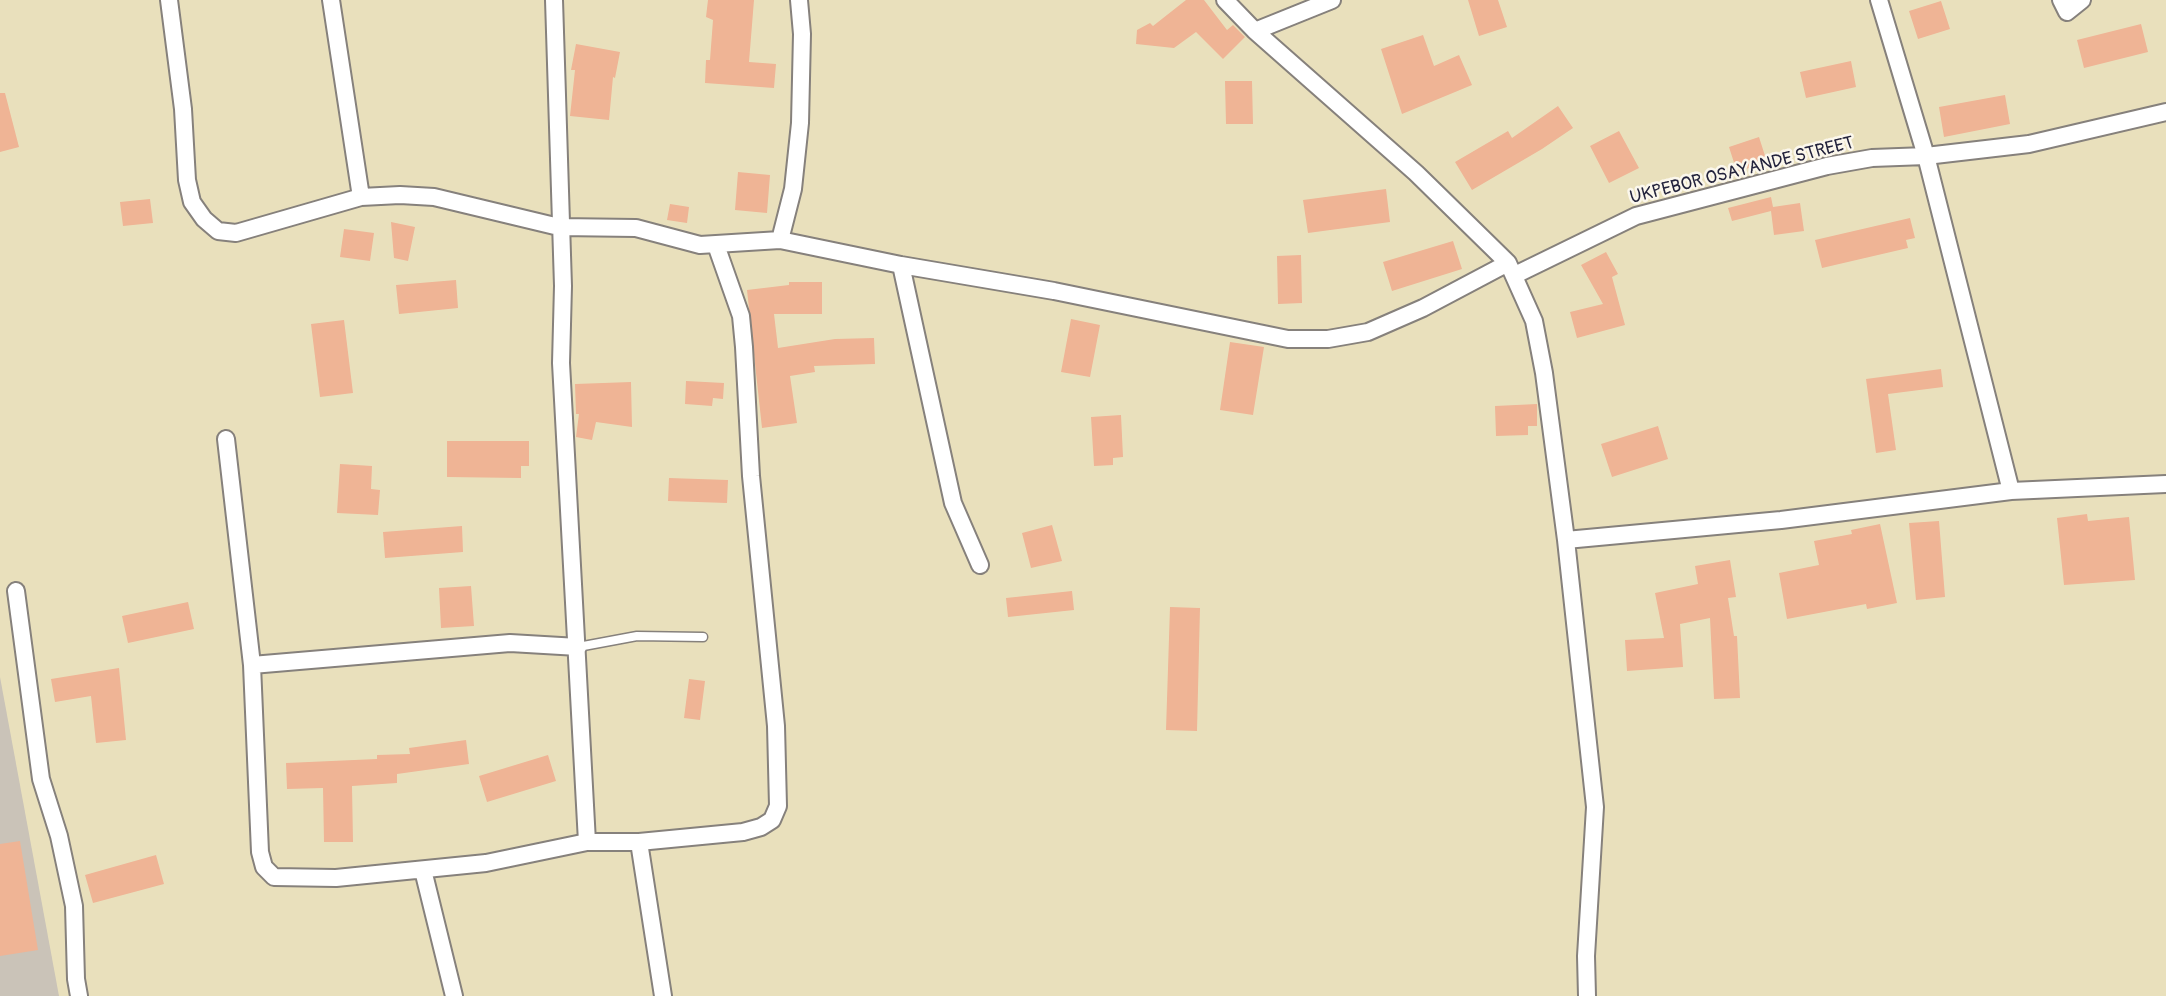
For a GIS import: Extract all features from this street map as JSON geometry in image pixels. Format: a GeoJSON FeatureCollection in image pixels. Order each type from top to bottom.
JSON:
{"type":"FeatureCollection","features":[{"type":"Feature","properties":{"kind":"street","name":"UKPEBOR OSAYANDE STREET"},"geometry":{"type":"LineString","coordinates":[[169,0],[183,109],[187,180],[192,202],[204,219],[218,231],[236,233],[361,197],[400,195],[434,197],[559,228],[636,228],[682,241],[716,245],[736,241],[780,240],[901,265],[1054,291],[1288,339],[1328,339],[1368,332],[1636,216],[1827,166],[1872,158],[1926,156],[2029,144],[2166,112]]}},
{"type":"Feature","properties":{"kind":"street"},"geometry":{"type":"LineString","coordinates":[[331,0],[361,197]]}},
{"type":"Feature","properties":{"kind":"street"},"geometry":{"type":"LineString","coordinates":[[554,0],[559,228],[563,286],[561,363],[587,842]]}},
{"type":"Feature","properties":{"kind":"street"},"geometry":{"type":"LineString","coordinates":[[780,240],[793,189],[800,123],[802,34],[799,0]]}},
{"type":"Feature","properties":{"kind":"street"},"geometry":{"type":"LineString","coordinates":[[1225,0],[1255,31],[1416,173],[1512,269],[1536,331],[1566,540],[1595,807],[1586,956],[1587,996]]}},
{"type":"Feature","properties":{"kind":"street"},"geometry":{"type":"LineString","coordinates":[[1255,31],[1332,0]]}},
{"type":"Feature","properties":{"kind":"street"},"geometry":{"type":"LineString","coordinates":[[1879,0],[1926,156],[2011,492]]}},
{"type":"Feature","properties":{"kind":"street"},"geometry":{"type":"LineString","coordinates":[[2061,0],[2067,12],[2082,0]]}},
{"type":"Feature","properties":{"kind":"street"},"geometry":{"type":"LineString","coordinates":[[226,439],[252,665],[260,852],[264,867],[274,877],[294,879],[423,870],[519,858],[587,842],[639,843],[743,832],[760,827],[772,820],[778,806],[776,726],[751,476],[741,316],[716,245]]}},
{"type":"Feature","properties":{"kind":"street"},"geometry":{"type":"LineString","coordinates":[[901,265],[953,503],[980,565]]}},
{"type":"Feature","properties":{"kind":"street"},"geometry":{"type":"LineString","coordinates":[[1566,540],[1780,520],[2011,492],[2166,484]]}},
{"type":"Feature","properties":{"kind":"street"},"geometry":{"type":"LineString","coordinates":[[16,591],[41,779],[59,836],[74,906],[76,979],[79,996]]}},
{"type":"Feature","properties":{"kind":"street"},"geometry":{"type":"LineString","coordinates":[[252,665],[426,653],[510,643],[578,647]]}},
{"type":"Feature","properties":{"kind":"street"},"geometry":{"type":"LineString","coordinates":[[639,843],[663,996]]}},
{"type":"Feature","properties":{"kind":"street"},"geometry":{"type":"LineString","coordinates":[[423,870],[454,996]]}},
{"type":"Feature","properties":{"kind":"lane"},"geometry":{"type":"LineString","coordinates":[[578,647],[637,636],[703,637]]}},
{"type":"Feature","properties":{"kind":"shaded area"},"geometry":{"type":"Polygon","coordinates":[[[0,677],[59,996],[0,996],[0,677]]]}},
{"type":"Feature","properties":{"kind":"building"},"geometry":{"type":"Polygon","coordinates":[[[708,0],[754,0],[749,62],[776,64],[774,88],[705,83],[706,60],[710,60],[713,20],[706,17],[708,0]]]}},
{"type":"Feature","properties":{"kind":"building"},"geometry":{"type":"Polygon","coordinates":[[[1186,0],[1204,0],[1227,30],[1233,25],[1245,37],[1223,59],[1196,32],[1174,48],[1136,44],[1137,30],[1150,23],[1153,26],[1186,0]]]}},
{"type":"Feature","properties":{"kind":"building"},"geometry":{"type":"Polygon","coordinates":[[[1468,0],[1498,0],[1507,27],[1479,36],[1468,0]]]}},
{"type":"Feature","properties":{"kind":"building"},"geometry":{"type":"Polygon","coordinates":[[[1941,1],[1950,29],[1918,39],[1909,11],[1941,1]]]}},
{"type":"Feature","properties":{"kind":"building"},"geometry":{"type":"Polygon","coordinates":[[[2141,24],[2148,52],[2084,68],[2077,40],[2141,24]]]}},
{"type":"Feature","properties":{"kind":"building"},"geometry":{"type":"Polygon","coordinates":[[[1423,35],[1434,66],[1459,55],[1472,85],[1402,114],[1381,49],[1423,35]]]}},
{"type":"Feature","properties":{"kind":"building"},"geometry":{"type":"Polygon","coordinates":[[[576,44],[620,52],[615,78],[613,77],[609,120],[570,116],[575,70],[571,70],[576,44]]]}},
{"type":"Feature","properties":{"kind":"building"},"geometry":{"type":"Polygon","coordinates":[[[1851,61],[1856,87],[1806,98],[1800,72],[1851,61]]]}},
{"type":"Feature","properties":{"kind":"building"},"geometry":{"type":"Polygon","coordinates":[[[1225,81],[1252,81],[1253,124],[1226,124],[1225,81]]]}},
{"type":"Feature","properties":{"kind":"building"},"geometry":{"type":"Polygon","coordinates":[[[0,93],[5,93],[19,147],[0,152],[0,93]]]}},
{"type":"Feature","properties":{"kind":"building"},"geometry":{"type":"Polygon","coordinates":[[[2005,95],[2010,124],[1944,137],[1939,107],[2005,95]]]}},
{"type":"Feature","properties":{"kind":"building"},"geometry":{"type":"Polygon","coordinates":[[[1558,106],[1573,128],[1472,190],[1455,162],[1508,131],[1512,138],[1558,106]]]}},
{"type":"Feature","properties":{"kind":"building"},"geometry":{"type":"Polygon","coordinates":[[[1619,131],[1639,168],[1609,183],[1590,146],[1619,131]]]}},
{"type":"Feature","properties":{"kind":"building"},"geometry":{"type":"Polygon","coordinates":[[[1759,137],[1767,162],[1737,172],[1729,147],[1759,137]]]}},
{"type":"Feature","properties":{"kind":"building"},"geometry":{"type":"Polygon","coordinates":[[[738,172],[770,175],[767,213],[735,210],[738,172]]]}},
{"type":"Feature","properties":{"kind":"building"},"geometry":{"type":"Polygon","coordinates":[[[1386,189],[1390,222],[1308,233],[1303,200],[1386,189]]]}},
{"type":"Feature","properties":{"kind":"building"},"geometry":{"type":"Polygon","coordinates":[[[1771,197],[1773,207],[1800,203],[1804,231],[1774,235],[1771,211],[1732,221],[1728,208],[1771,197]]]}},
{"type":"Feature","properties":{"kind":"building"},"geometry":{"type":"Polygon","coordinates":[[[150,199],[153,223],[123,226],[120,202],[150,199]]]}},
{"type":"Feature","properties":{"kind":"building"},"geometry":{"type":"Polygon","coordinates":[[[670,204],[689,207],[687,223],[667,220],[670,204]]]}},
{"type":"Feature","properties":{"kind":"building"},"geometry":{"type":"Polygon","coordinates":[[[1910,218],[1915,238],[1906,240],[1908,248],[1822,268],[1815,240],[1910,218]]]}},
{"type":"Feature","properties":{"kind":"building"},"geometry":{"type":"Polygon","coordinates":[[[391,222],[415,227],[408,261],[394,258],[391,222]]]}},
{"type":"Feature","properties":{"kind":"building"},"geometry":{"type":"Polygon","coordinates":[[[344,229],[374,233],[370,261],[340,257],[344,229]]]}},
{"type":"Feature","properties":{"kind":"building"},"geometry":{"type":"Polygon","coordinates":[[[1453,241],[1462,269],[1392,291],[1383,262],[1453,241]]]}},
{"type":"Feature","properties":{"kind":"building"},"geometry":{"type":"Polygon","coordinates":[[[1606,252],[1618,274],[1612,277],[1625,325],[1577,338],[1570,312],[1603,304],[1581,265],[1606,252]]]}},
{"type":"Feature","properties":{"kind":"building"},"geometry":{"type":"Polygon","coordinates":[[[1301,255],[1302,303],[1278,304],[1277,256],[1301,255]]]}},
{"type":"Feature","properties":{"kind":"building"},"geometry":{"type":"Polygon","coordinates":[[[456,280],[458,308],[399,314],[396,285],[456,280]]]}},
{"type":"Feature","properties":{"kind":"building"},"geometry":{"type":"Polygon","coordinates":[[[789,282],[822,282],[822,314],[774,314],[778,348],[835,339],[874,338],[875,364],[814,366],[815,372],[790,376],[797,423],[762,428],[747,290],[789,285],[789,282]]]}},
{"type":"Feature","properties":{"kind":"building"},"geometry":{"type":"Polygon","coordinates":[[[1071,319],[1100,325],[1090,377],[1061,372],[1071,319]]]}},
{"type":"Feature","properties":{"kind":"building"},"geometry":{"type":"Polygon","coordinates":[[[344,320],[353,393],[320,397],[311,324],[344,320]]]}},
{"type":"Feature","properties":{"kind":"building"},"geometry":{"type":"Polygon","coordinates":[[[1230,342],[1264,347],[1253,415],[1220,410],[1230,342]]]}},
{"type":"Feature","properties":{"kind":"building"},"geometry":{"type":"Polygon","coordinates":[[[1941,369],[1943,387],[1888,394],[1896,450],[1876,453],[1866,379],[1941,369]]]}},
{"type":"Feature","properties":{"kind":"building"},"geometry":{"type":"Polygon","coordinates":[[[686,381],[724,383],[723,399],[713,398],[712,406],[685,404],[686,381]]]}},
{"type":"Feature","properties":{"kind":"building"},"geometry":{"type":"Polygon","coordinates":[[[631,382],[632,427],[596,422],[592,440],[576,437],[579,414],[576,414],[575,384],[631,382]]]}},
{"type":"Feature","properties":{"kind":"building"},"geometry":{"type":"Polygon","coordinates":[[[1537,404],[1537,426],[1528,426],[1528,435],[1496,436],[1495,406],[1537,404]]]}},
{"type":"Feature","properties":{"kind":"building"},"geometry":{"type":"Polygon","coordinates":[[[1121,415],[1123,457],[1113,458],[1113,465],[1094,466],[1091,417],[1121,415]]]}},
{"type":"Feature","properties":{"kind":"building"},"geometry":{"type":"Polygon","coordinates":[[[1658,426],[1668,459],[1612,477],[1601,444],[1658,426]]]}},
{"type":"Feature","properties":{"kind":"building"},"geometry":{"type":"Polygon","coordinates":[[[447,441],[529,441],[529,466],[521,466],[521,478],[447,477],[447,441]]]}},
{"type":"Feature","properties":{"kind":"building"},"geometry":{"type":"Polygon","coordinates":[[[340,464],[372,466],[371,489],[380,490],[378,515],[337,513],[340,464]]]}},
{"type":"Feature","properties":{"kind":"building"},"geometry":{"type":"Polygon","coordinates":[[[669,478],[728,480],[727,503],[668,501],[669,478]]]}},
{"type":"Feature","properties":{"kind":"building"},"geometry":{"type":"Polygon","coordinates":[[[2087,514],[2088,521],[2129,517],[2135,580],[2064,585],[2057,518],[2087,514]]]}},
{"type":"Feature","properties":{"kind":"building"},"geometry":{"type":"Polygon","coordinates":[[[1939,521],[1945,597],[1916,600],[1909,523],[1939,521]]]}},
{"type":"Feature","properties":{"kind":"building"},"geometry":{"type":"Polygon","coordinates":[[[1880,524],[1897,603],[1867,609],[1866,604],[1787,619],[1779,573],[1819,565],[1814,541],[1852,534],[1851,530],[1880,524]]]}},
{"type":"Feature","properties":{"kind":"building"},"geometry":{"type":"Polygon","coordinates":[[[1052,525],[1062,561],[1031,568],[1022,533],[1052,525]]]}},
{"type":"Feature","properties":{"kind":"building"},"geometry":{"type":"Polygon","coordinates":[[[462,526],[463,552],[385,558],[383,532],[462,526]]]}},
{"type":"Feature","properties":{"kind":"building"},"geometry":{"type":"Polygon","coordinates":[[[1730,560],[1736,597],[1728,598],[1734,636],[1737,636],[1740,698],[1714,699],[1710,618],[1680,624],[1683,667],[1627,671],[1625,640],[1664,638],[1655,593],[1698,584],[1695,566],[1730,560]]]}},
{"type":"Feature","properties":{"kind":"building"},"geometry":{"type":"Polygon","coordinates":[[[471,586],[474,626],[441,628],[439,588],[471,586]]]}},
{"type":"Feature","properties":{"kind":"building"},"geometry":{"type":"Polygon","coordinates":[[[1072,591],[1074,610],[1008,617],[1006,598],[1072,591]]]}},
{"type":"Feature","properties":{"kind":"building"},"geometry":{"type":"Polygon","coordinates":[[[188,602],[194,629],[128,643],[122,616],[188,602]]]}},
{"type":"Feature","properties":{"kind":"building"},"geometry":{"type":"Polygon","coordinates":[[[1170,607],[1200,608],[1197,731],[1166,730],[1170,607]]]}},
{"type":"Feature","properties":{"kind":"building"},"geometry":{"type":"Polygon","coordinates":[[[119,668],[126,740],[96,743],[91,696],[55,702],[51,679],[119,668]]]}},
{"type":"Feature","properties":{"kind":"building"},"geometry":{"type":"Polygon","coordinates":[[[689,679],[705,681],[700,720],[684,718],[689,679]]]}},
{"type":"Feature","properties":{"kind":"building"},"geometry":{"type":"Polygon","coordinates":[[[466,740],[469,764],[397,774],[397,783],[352,786],[353,842],[324,842],[323,788],[287,789],[286,763],[377,759],[377,755],[410,754],[409,748],[466,740]]]}},
{"type":"Feature","properties":{"kind":"building"},"geometry":{"type":"Polygon","coordinates":[[[548,755],[556,781],[487,802],[479,776],[548,755]]]}},
{"type":"Feature","properties":{"kind":"building"},"geometry":{"type":"Polygon","coordinates":[[[20,841],[38,950],[0,956],[0,844],[20,841]]]}},
{"type":"Feature","properties":{"kind":"building"},"geometry":{"type":"Polygon","coordinates":[[[156,855],[164,884],[93,903],[85,875],[156,855]]]}}]}
